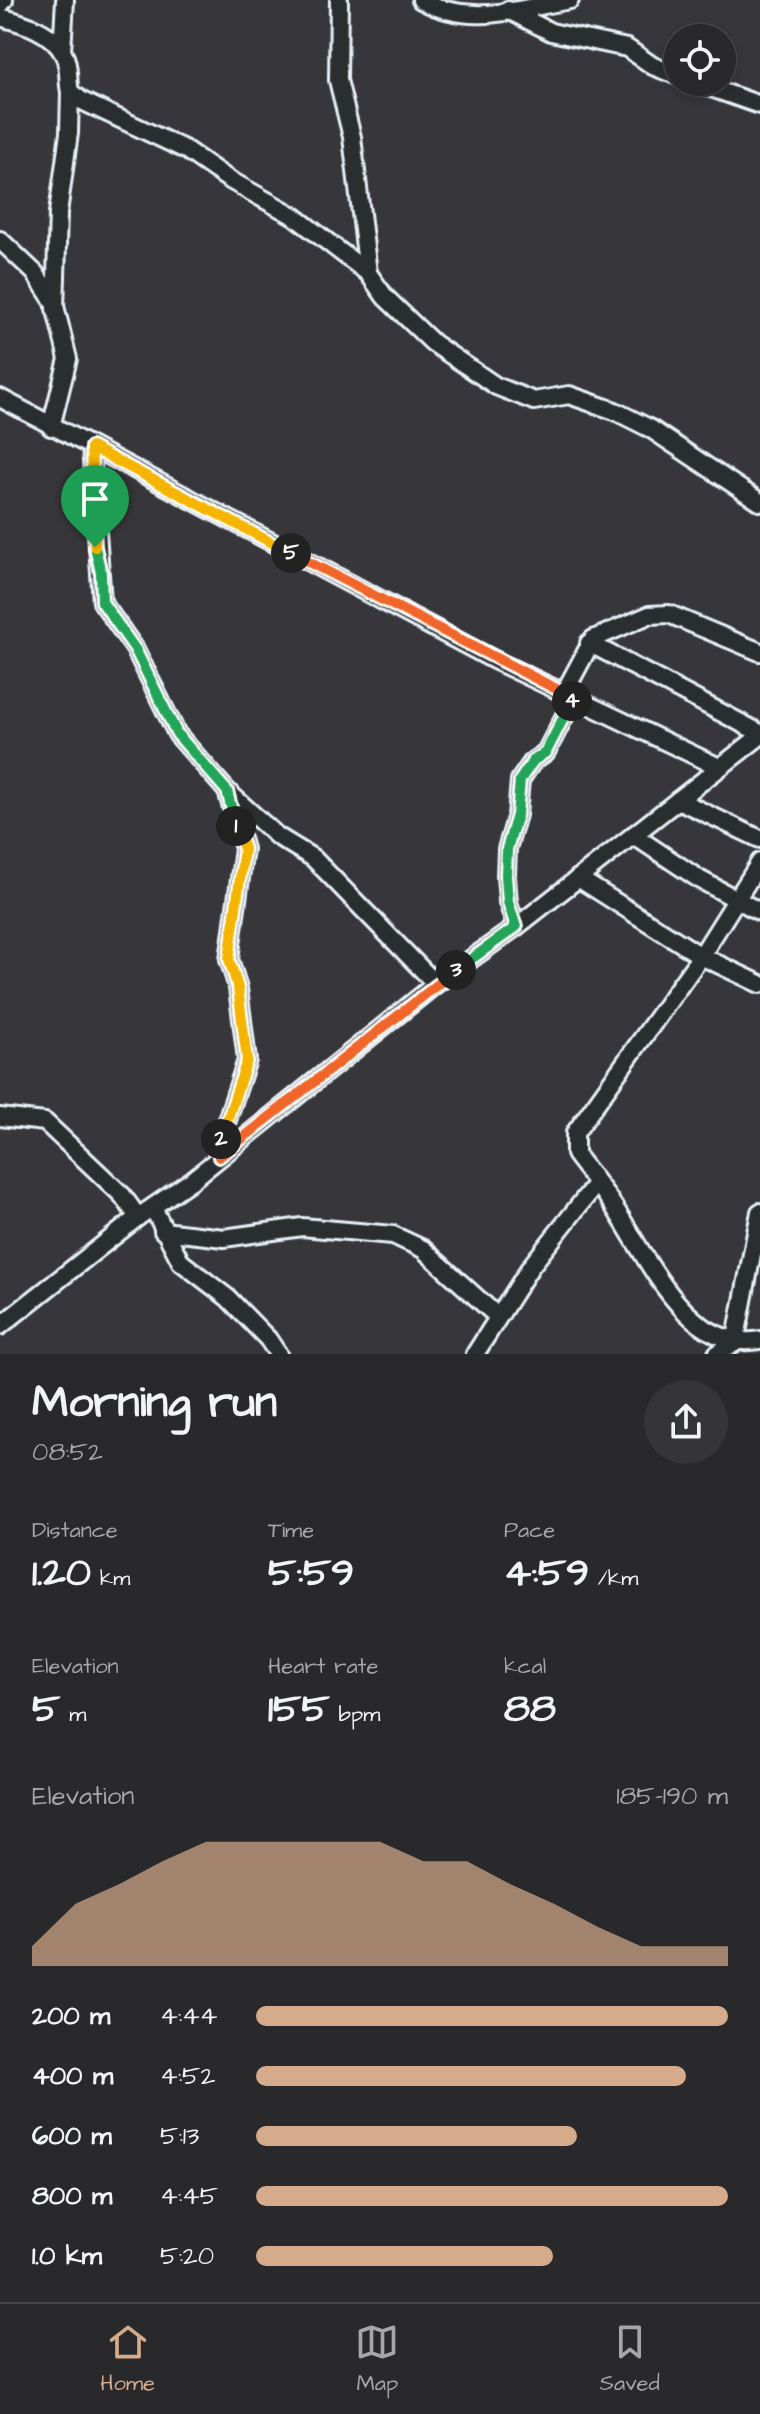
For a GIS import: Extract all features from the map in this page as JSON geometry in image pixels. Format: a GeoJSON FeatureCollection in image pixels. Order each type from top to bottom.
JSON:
{"type":"FeatureCollection","features":[{"type":"Feature","properties":{"kind":"street"},"geometry":{"type":"LineString","coordinates":[[0,5],[4,0]]}},
{"type":"Feature","properties":{"kind":"street"},"geometry":{"type":"LineString","coordinates":[[55,309],[58,213],[67,162],[70,92],[62,51],[65,0]]}},
{"type":"Feature","properties":{"kind":"street"},"geometry":{"type":"LineString","coordinates":[[339,0],[338,80],[352,137],[368,273]]}},
{"type":"Feature","properties":{"kind":"street"},"geometry":{"type":"LineString","coordinates":[[421,0],[445,11],[480,17],[570,0]]}},
{"type":"Feature","properties":{"kind":"street"},"geometry":{"type":"LineString","coordinates":[[508,10],[551,32],[627,48],[664,70]]}},
{"type":"Feature","properties":{"kind":"street"},"geometry":{"type":"LineString","coordinates":[[0,17],[35,27],[62,51]]}},
{"type":"Feature","properties":{"kind":"street"},"geometry":{"type":"LineString","coordinates":[[70,92],[82,101],[186,150],[228,179],[294,216],[368,273],[385,297],[433,343],[496,386],[534,401],[569,395],[615,411],[651,429],[760,502]]}},
{"type":"Feature","properties":{"kind":"street"},"geometry":{"type":"LineString","coordinates":[[734,96],[760,105]]}},
{"type":"Feature","properties":{"kind":"street"},"geometry":{"type":"LineString","coordinates":[[0,240],[35,273],[48,290],[55,309],[68,367],[51,427]]}},
{"type":"Feature","properties":{"kind":"street"},"geometry":{"type":"LineString","coordinates":[[0,398],[401,612],[719,767]]}},
{"type":"Feature","properties":{"kind":"street"},"geometry":{"type":"LineString","coordinates":[[91,447],[102,602],[135,649],[177,734],[227,791],[277,836],[313,858],[436,984]]}},
{"type":"Feature","properties":{"kind":"street"},"geometry":{"type":"LineString","coordinates":[[516,927],[508,902],[506,876],[507,849],[517,815],[520,780],[533,761],[546,752],[589,643],[649,615],[669,614],[760,652]]}},
{"type":"Feature","properties":{"kind":"street"},"geometry":{"type":"LineString","coordinates":[[0,1326],[436,984],[516,927],[719,767],[758,740],[589,643]]}},
{"type":"Feature","properties":{"kind":"street"},"geometry":{"type":"LineString","coordinates":[[219,1157],[219,1144],[247,1060],[238,988],[229,959],[244,849],[227,791]]}},
{"type":"Feature","properties":{"kind":"street"},"geometry":{"type":"LineString","coordinates":[[678,800],[760,839]]}},
{"type":"Feature","properties":{"kind":"street"},"geometry":{"type":"LineString","coordinates":[[633,835],[760,912]]}},
{"type":"Feature","properties":{"kind":"street"},"geometry":{"type":"LineString","coordinates":[[735,1343],[713,1332],[682,1308],[575,1154],[575,1133],[701,956],[760,862]]}},
{"type":"Feature","properties":{"kind":"street"},"geometry":{"type":"LineString","coordinates":[[578,878],[701,956],[760,984]]}},
{"type":"Feature","properties":{"kind":"street"},"geometry":{"type":"LineString","coordinates":[[0,1117],[45,1122],[122,1195],[138,1217]]}},
{"type":"Feature","properties":{"kind":"street"},"geometry":{"type":"LineString","coordinates":[[475,1354],[538,1257],[596,1184]]}},
{"type":"Feature","properties":{"kind":"street"},"geometry":{"type":"LineString","coordinates":[[153,1208],[181,1262],[228,1298],[268,1339],[278,1354]]}},
{"type":"Feature","properties":{"kind":"street"},"geometry":{"type":"LineString","coordinates":[[735,1343],[760,1212]]}},
{"type":"Feature","properties":{"kind":"street"},"geometry":{"type":"LineString","coordinates":[[163,1231],[181,1236],[224,1238],[302,1227],[393,1235],[423,1249],[498,1317]]}},
{"type":"Feature","properties":{"kind":"street"},"geometry":{"type":"LineString","coordinates":[[717,1354],[735,1343],[760,1340]]}},
{"type":"Feature","properties":{"kind":"route"},"geometry":{"type":"LineString","coordinates":[[91,447],[434,629],[574,698],[546,752],[533,761],[520,780],[517,815],[507,849],[506,876],[508,902],[516,927],[436,984],[219,1157],[219,1144],[247,1060],[238,988],[229,959],[244,849],[231,814],[227,791],[204,761],[177,734],[135,649],[102,602],[101,573],[95,547],[91,447]]}}]}
